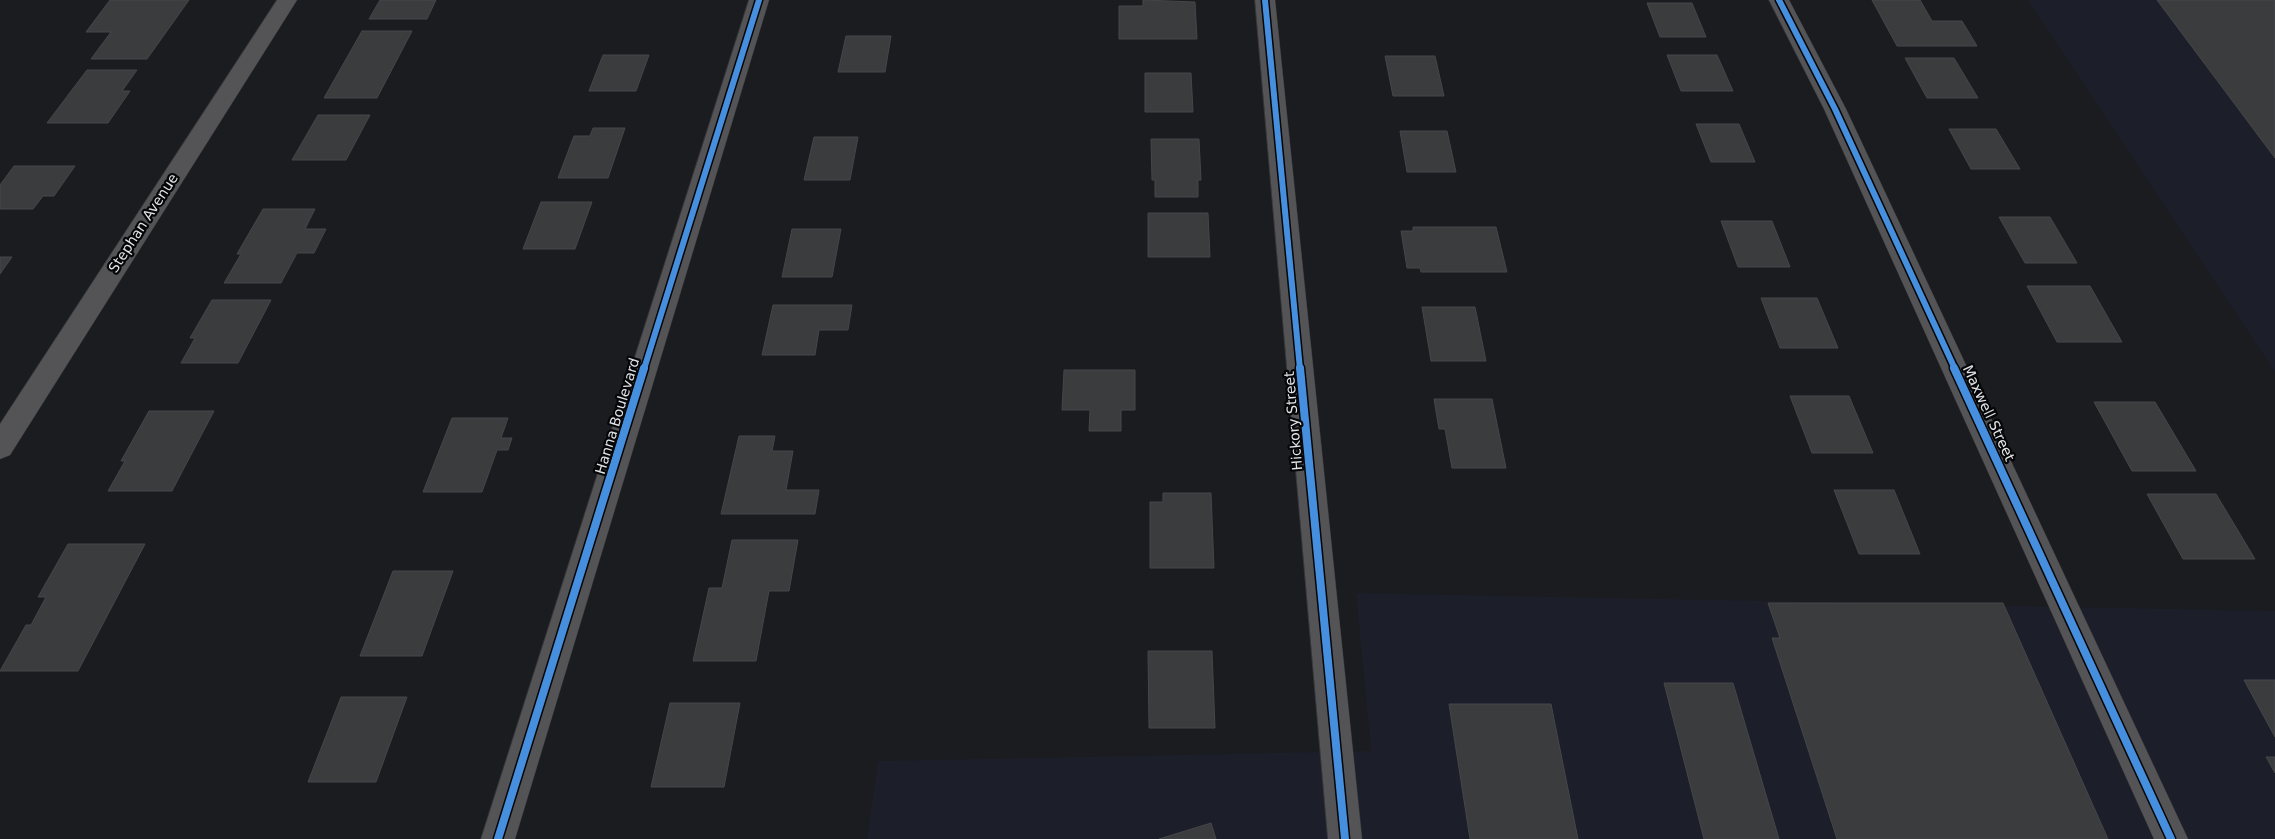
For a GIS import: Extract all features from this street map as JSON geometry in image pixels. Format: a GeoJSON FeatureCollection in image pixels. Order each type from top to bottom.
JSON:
{"type":"FeatureCollection","features":[{"type":"Feature","properties":{"kind":"street","name":"Stephan Avenue"},"geometry":{"type":"LineString","coordinates":[[0,447],[287,0]]}},
{"type":"Feature","properties":{"kind":"street","name":"Hanna Boulevard"},"geometry":{"type":"LineString","coordinates":[[498,839],[759,0]]}},
{"type":"Feature","properties":{"kind":"street","name":"Hickory Street"},"geometry":{"type":"LineString","coordinates":[[1265,0],[1345,839]]}},
{"type":"Feature","properties":{"kind":"street","name":"Maxwell Street"},"geometry":{"type":"LineString","coordinates":[[1779,0],[1834,108],[2171,839]]}},
{"type":"Feature","properties":{"kind":"shaded area"},"geometry":{"type":"Polygon","coordinates":[[[2028,0],[2275,0],[2275,372],[2028,0]]]}},
{"type":"Feature","properties":{"kind":"shaded area"},"geometry":{"type":"Polygon","coordinates":[[[1356,593],[2275,611],[2275,839],[867,839],[878,761],[1371,751],[1356,593]]]}},
{"type":"Feature","properties":{"kind":"building"},"geometry":{"type":"Polygon","coordinates":[[[110,0],[189,0],[147,59],[91,59],[111,32],[86,32],[110,0]]]}},
{"type":"Feature","properties":{"kind":"building"},"geometry":{"type":"Polygon","coordinates":[[[380,0],[436,0],[427,19],[369,19],[380,0]]]}},
{"type":"Feature","properties":{"kind":"building"},"geometry":{"type":"Polygon","coordinates":[[[1143,0],[1195,2],[1197,39],[1119,39],[1119,6],[1143,6],[1143,0]]]}},
{"type":"Feature","properties":{"kind":"building"},"geometry":{"type":"Polygon","coordinates":[[[1872,0],[1920,0],[1932,21],[1962,21],[1977,46],[1897,46],[1872,0]]]}},
{"type":"Feature","properties":{"kind":"building"},"geometry":{"type":"Polygon","coordinates":[[[2157,0],[2275,0],[2275,158],[2157,0]]]}},
{"type":"Feature","properties":{"kind":"building"},"geometry":{"type":"Polygon","coordinates":[[[1647,3],[1692,3],[1706,37],[1660,37],[1647,3]]]}},
{"type":"Feature","properties":{"kind":"building"},"geometry":{"type":"Polygon","coordinates":[[[362,31],[412,31],[377,98],[324,98],[362,31]]]}},
{"type":"Feature","properties":{"kind":"building"},"geometry":{"type":"Polygon","coordinates":[[[846,36],[891,36],[885,72],[838,72],[846,36]]]}},
{"type":"Feature","properties":{"kind":"building"},"geometry":{"type":"Polygon","coordinates":[[[603,55],[649,55],[636,91],[589,91],[603,55]]]}},
{"type":"Feature","properties":{"kind":"building"},"geometry":{"type":"Polygon","coordinates":[[[1667,55],[1717,55],[1733,91],[1681,91],[1667,55]]]}},
{"type":"Feature","properties":{"kind":"building"},"geometry":{"type":"Polygon","coordinates":[[[1385,56],[1435,56],[1444,96],[1393,96],[1385,56]]]}},
{"type":"Feature","properties":{"kind":"building"},"geometry":{"type":"Polygon","coordinates":[[[1905,58],[1954,58],[1978,98],[1927,98],[1905,58]]]}},
{"type":"Feature","properties":{"kind":"building"},"geometry":{"type":"Polygon","coordinates":[[[87,70],[137,70],[122,91],[130,91],[108,123],[47,123],[87,70]]]}},
{"type":"Feature","properties":{"kind":"building"},"geometry":{"type":"Polygon","coordinates":[[[1145,73],[1191,73],[1193,112],[1145,112],[1145,73]]]}},
{"type":"Feature","properties":{"kind":"building"},"geometry":{"type":"Polygon","coordinates":[[[318,115],[370,115],[346,160],[292,160],[318,115]]]}},
{"type":"Feature","properties":{"kind":"building"},"geometry":{"type":"Polygon","coordinates":[[[1696,124],[1739,124],[1755,162],[1711,162],[1696,124]]]}},
{"type":"Feature","properties":{"kind":"building"},"geometry":{"type":"Polygon","coordinates":[[[593,128],[625,128],[608,178],[558,178],[574,136],[590,136],[593,128]]]}},
{"type":"Feature","properties":{"kind":"building"},"geometry":{"type":"Polygon","coordinates":[[[1949,129],[1996,129],[2020,169],[1971,169],[1949,129]]]}},
{"type":"Feature","properties":{"kind":"building"},"geometry":{"type":"Polygon","coordinates":[[[1400,131],[1447,131],[1456,172],[1407,172],[1400,131]]]}},
{"type":"Feature","properties":{"kind":"building"},"geometry":{"type":"Polygon","coordinates":[[[814,137],[858,137],[850,180],[804,180],[814,137]]]}},
{"type":"Feature","properties":{"kind":"building"},"geometry":{"type":"Polygon","coordinates":[[[1151,139],[1199,139],[1201,180],[1198,180],[1198,197],[1155,197],[1155,180],[1152,180],[1151,139]]]}},
{"type":"Feature","properties":{"kind":"building"},"geometry":{"type":"Polygon","coordinates":[[[14,166],[75,166],[54,196],[43,196],[33,209],[0,209],[0,185],[14,166]]]}},
{"type":"Feature","properties":{"kind":"building"},"geometry":{"type":"Polygon","coordinates":[[[541,202],[592,202],[575,249],[523,249],[541,202]]]}},
{"type":"Feature","properties":{"kind":"building"},"geometry":{"type":"Polygon","coordinates":[[[263,209],[315,209],[305,229],[326,229],[314,253],[297,253],[281,283],[224,283],[241,254],[237,254],[263,209]]]}},
{"type":"Feature","properties":{"kind":"building"},"geometry":{"type":"Polygon","coordinates":[[[1148,213],[1208,213],[1210,257],[1148,257],[1148,213]]]}},
{"type":"Feature","properties":{"kind":"building"},"geometry":{"type":"Polygon","coordinates":[[[1999,217],[2050,217],[2077,263],[2025,263],[1999,217]]]}},
{"type":"Feature","properties":{"kind":"building"},"geometry":{"type":"Polygon","coordinates":[[[1721,221],[1772,221],[1790,267],[1738,267],[1721,221]]]}},
{"type":"Feature","properties":{"kind":"building"},"geometry":{"type":"Polygon","coordinates":[[[1413,227],[1496,227],[1507,272],[1421,272],[1420,268],[1407,268],[1401,231],[1413,231],[1413,227]]]}},
{"type":"Feature","properties":{"kind":"building"},"geometry":{"type":"Polygon","coordinates":[[[792,229],[841,229],[832,277],[782,277],[792,229]]]}},
{"type":"Feature","properties":{"kind":"building"},"geometry":{"type":"Polygon","coordinates":[[[0,257],[12,257],[0,274],[0,257]]]}},
{"type":"Feature","properties":{"kind":"building"},"geometry":{"type":"Polygon","coordinates":[[[2027,286],[2090,286],[2122,342],[2057,342],[2027,286]]]}},
{"type":"Feature","properties":{"kind":"building"},"geometry":{"type":"Polygon","coordinates":[[[1761,298],[1817,298],[1838,348],[1780,348],[1761,298]]]}},
{"type":"Feature","properties":{"kind":"building"},"geometry":{"type":"Polygon","coordinates":[[[212,300],[271,300],[238,363],[181,363],[195,338],[190,338],[212,300]]]}},
{"type":"Feature","properties":{"kind":"building"},"geometry":{"type":"Polygon","coordinates":[[[773,305],[852,305],[848,330],[819,330],[815,355],[762,355],[773,305]]]}},
{"type":"Feature","properties":{"kind":"building"},"geometry":{"type":"Polygon","coordinates":[[[1422,307],[1475,307],[1486,361],[1431,361],[1422,307]]]}},
{"type":"Feature","properties":{"kind":"building"},"geometry":{"type":"Polygon","coordinates":[[[1064,370],[1135,370],[1135,410],[1121,410],[1121,431],[1089,431],[1090,410],[1062,410],[1064,370]]]}},
{"type":"Feature","properties":{"kind":"building"},"geometry":{"type":"Polygon","coordinates":[[[1790,396],[1849,396],[1873,453],[1812,453],[1790,396]]]}},
{"type":"Feature","properties":{"kind":"building"},"geometry":{"type":"Polygon","coordinates":[[[1434,399],[1492,399],[1506,468],[1452,468],[1445,429],[1439,429],[1434,399]]]}},
{"type":"Feature","properties":{"kind":"building"},"geometry":{"type":"Polygon","coordinates":[[[2094,402],[2155,402],[2196,471],[2132,471],[2094,402]]]}},
{"type":"Feature","properties":{"kind":"building"},"geometry":{"type":"Polygon","coordinates":[[[149,411],[214,411],[172,491],[108,491],[125,461],[121,461],[149,411]]]}},
{"type":"Feature","properties":{"kind":"building"},"geometry":{"type":"Polygon","coordinates":[[[452,418],[508,418],[501,438],[512,438],[508,450],[497,450],[482,492],[423,492],[452,418]]]}},
{"type":"Feature","properties":{"kind":"building"},"geometry":{"type":"Polygon","coordinates":[[[739,436],[775,436],[772,451],[793,451],[786,490],[819,490],[815,514],[721,514],[739,436]]]}},
{"type":"Feature","properties":{"kind":"building"},"geometry":{"type":"Polygon","coordinates":[[[1834,490],[1894,490],[1920,554],[1859,554],[1834,490]]]}},
{"type":"Feature","properties":{"kind":"building"},"geometry":{"type":"Polygon","coordinates":[[[1163,493],[1211,493],[1214,568],[1150,568],[1150,502],[1163,502],[1163,493]]]}},
{"type":"Feature","properties":{"kind":"building"},"geometry":{"type":"Polygon","coordinates":[[[2147,494],[2216,494],[2255,559],[2183,559],[2147,494]]]}},
{"type":"Feature","properties":{"kind":"building"},"geometry":{"type":"Polygon","coordinates":[[[732,540],[798,540],[789,591],[769,591],[756,661],[693,661],[709,588],[722,588],[732,540]]]}},
{"type":"Feature","properties":{"kind":"building"},"geometry":{"type":"Polygon","coordinates":[[[68,544],[145,544],[78,671],[0,671],[26,625],[31,625],[46,597],[38,597],[68,544]]]}},
{"type":"Feature","properties":{"kind":"building"},"geometry":{"type":"Polygon","coordinates":[[[393,571],[453,571],[422,656],[360,656],[393,571]]]}},
{"type":"Feature","properties":{"kind":"building"},"geometry":{"type":"Polygon","coordinates":[[[1768,603],[2003,603],[2108,839],[1837,839],[1772,638],[1780,638],[1768,603]]]}},
{"type":"Feature","properties":{"kind":"building"},"geometry":{"type":"Polygon","coordinates":[[[1148,651],[1212,651],[1215,728],[1149,728],[1148,651]]]}},
{"type":"Feature","properties":{"kind":"building"},"geometry":{"type":"Polygon","coordinates":[[[2244,680],[2275,680],[2275,737],[2244,680]]]}},
{"type":"Feature","properties":{"kind":"building"},"geometry":{"type":"Polygon","coordinates":[[[1664,683],[1733,683],[1779,839],[1704,839],[1664,683]]]}},
{"type":"Feature","properties":{"kind":"building"},"geometry":{"type":"Polygon","coordinates":[[[341,697],[407,697],[376,782],[308,782],[341,697]]]}},
{"type":"Feature","properties":{"kind":"building"},"geometry":{"type":"Polygon","coordinates":[[[670,703],[740,703],[724,787],[651,787],[670,703]]]}},
{"type":"Feature","properties":{"kind":"building"},"geometry":{"type":"Polygon","coordinates":[[[1449,704],[1551,704],[1578,839],[1470,839],[1449,704]]]}},
{"type":"Feature","properties":{"kind":"building"},"geometry":{"type":"Polygon","coordinates":[[[2266,757],[2275,757],[2275,773],[2266,757]]]}},
{"type":"Feature","properties":{"kind":"building"},"geometry":{"type":"Polygon","coordinates":[[[1211,823],[1216,839],[1159,839],[1211,823]]]}},
{"type":"Feature","properties":{"kind":"cycle path"},"geometry":{"type":"LineString","coordinates":[[498,839],[759,0]]}},
{"type":"Feature","properties":{"kind":"cycle path"},"geometry":{"type":"LineString","coordinates":[[1265,0],[1345,839]]}},
{"type":"Feature","properties":{"kind":"cycle path"},"geometry":{"type":"LineString","coordinates":[[1779,0],[1835,109],[2171,839]]}}]}
